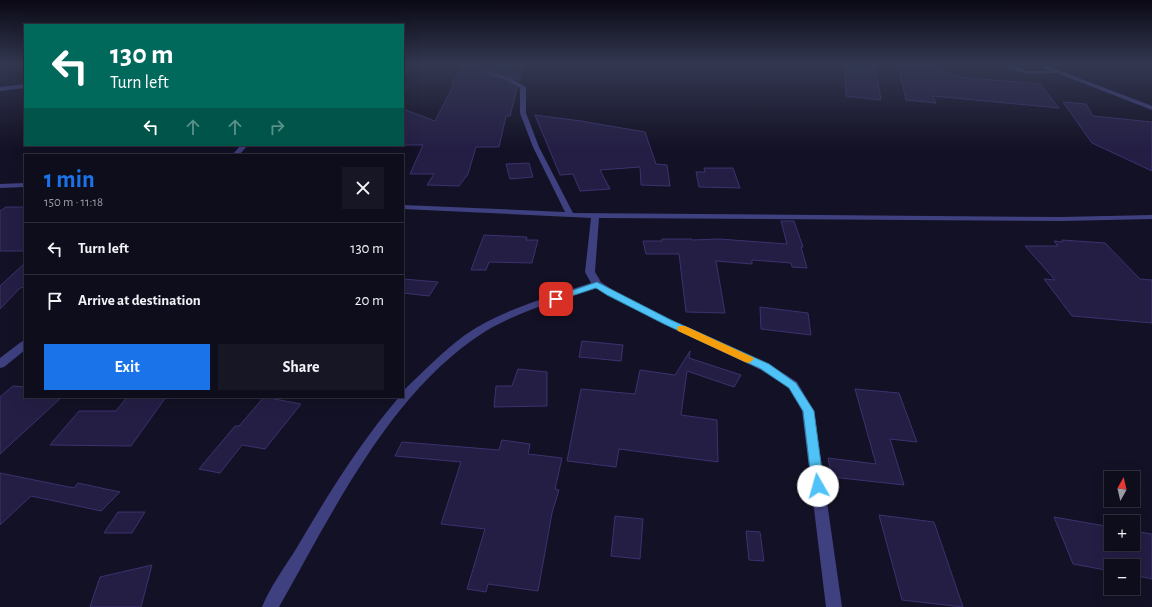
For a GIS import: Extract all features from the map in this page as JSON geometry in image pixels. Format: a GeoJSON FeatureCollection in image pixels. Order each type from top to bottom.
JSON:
{"type":"FeatureCollection","features":[{"type":"Feature","properties":{"kind":"street"},"geometry":{"type":"LineString","coordinates":[[524,92],[523,113],[536,147],[570,215]]}},
{"type":"Feature","properties":{"kind":"street"},"geometry":{"type":"LineString","coordinates":[[1112,92],[1152,108]]}},
{"type":"Feature","properties":{"kind":"street"},"geometry":{"type":"LineString","coordinates":[[236,154],[245,146]]}},
{"type":"Feature","properties":{"kind":"street"},"geometry":{"type":"LineString","coordinates":[[0,186],[24,185]]}},
{"type":"Feature","properties":{"kind":"street"},"geometry":{"type":"LineString","coordinates":[[404,207],[570,215],[1046,219],[1152,217]]}},
{"type":"Feature","properties":{"kind":"street"},"geometry":{"type":"LineString","coordinates":[[595,215],[590,272],[597,284],[610,293],[668,322],[765,367],[792,386],[808,411],[834,607]]}},
{"type":"Feature","properties":{"kind":"street"},"geometry":{"type":"LineString","coordinates":[[270,607],[356,463],[398,406],[435,364],[470,337],[514,313],[597,284]]}},
{"type":"Feature","properties":{"kind":"street"},"geometry":{"type":"LineString","coordinates":[[0,364],[24,345]]}},
{"type":"Feature","properties":{"kind":"building"},"geometry":{"type":"Polygon","coordinates":[[[450,92],[516,92],[510,116],[506,116],[499,147],[476,147],[468,174],[459,186],[427,185],[434,174],[410,174],[423,145],[404,145],[404,109],[435,121],[450,92]]]}},
{"type":"Feature","properties":{"kind":"building"},"geometry":{"type":"Polygon","coordinates":[[[846,92],[880,92],[881,100],[846,96],[846,92]]]}},
{"type":"Feature","properties":{"kind":"building"},"geometry":{"type":"Polygon","coordinates":[[[904,92],[1047,92],[1059,108],[933,96],[936,103],[906,100],[904,92]]]}},
{"type":"Feature","properties":{"kind":"building"},"geometry":{"type":"Polygon","coordinates":[[[1063,102],[1086,104],[1093,116],[1152,122],[1152,171],[1092,143],[1063,102]]]}},
{"type":"Feature","properties":{"kind":"building"},"geometry":{"type":"Polygon","coordinates":[[[535,115],[645,132],[656,164],[667,165],[670,186],[641,185],[640,167],[600,170],[610,189],[580,191],[573,174],[560,175],[535,115]]]}},
{"type":"Feature","properties":{"kind":"building"},"geometry":{"type":"Polygon","coordinates":[[[529,163],[533,177],[510,179],[506,164],[529,163]]]}},
{"type":"Feature","properties":{"kind":"building"},"geometry":{"type":"Polygon","coordinates":[[[704,168],[733,168],[740,188],[699,187],[696,172],[705,172],[704,168]]]}},
{"type":"Feature","properties":{"kind":"building"},"geometry":{"type":"Polygon","coordinates":[[[6,207],[24,207],[24,251],[0,251],[0,211],[6,207]]]}},
{"type":"Feature","properties":{"kind":"building"},"geometry":{"type":"Polygon","coordinates":[[[781,221],[794,221],[803,247],[801,247],[807,268],[792,267],[791,263],[752,260],[752,264],[716,261],[725,313],[686,312],[679,254],[646,254],[643,241],[662,241],[662,239],[719,239],[787,244],[781,221]]]}},
{"type":"Feature","properties":{"kind":"building"},"geometry":{"type":"Polygon","coordinates":[[[484,235],[527,237],[526,240],[538,240],[532,263],[489,262],[486,270],[471,270],[484,235]]]}},
{"type":"Feature","properties":{"kind":"building"},"geometry":{"type":"Polygon","coordinates":[[[1062,240],[1105,243],[1140,279],[1152,280],[1152,323],[1072,316],[1044,279],[1055,280],[1025,246],[1058,246],[1054,241],[1063,242],[1062,240]]]}},
{"type":"Feature","properties":{"kind":"building"},"geometry":{"type":"Polygon","coordinates":[[[24,264],[24,287],[20,288],[0,309],[0,286],[24,264]]]}},
{"type":"Feature","properties":{"kind":"building"},"geometry":{"type":"Polygon","coordinates":[[[404,279],[438,282],[429,296],[404,293],[404,279]]]}},
{"type":"Feature","properties":{"kind":"building"},"geometry":{"type":"Polygon","coordinates":[[[760,307],[808,313],[811,335],[761,329],[760,307]]]}},
{"type":"Feature","properties":{"kind":"building"},"geometry":{"type":"Polygon","coordinates":[[[582,341],[623,345],[621,361],[579,357],[582,341]]]}},
{"type":"Feature","properties":{"kind":"building"},"geometry":{"type":"Polygon","coordinates":[[[690,351],[689,358],[741,375],[734,387],[687,371],[681,415],[717,420],[718,462],[619,449],[616,467],[567,461],[581,389],[635,394],[640,370],[675,375],[690,351]]]}},
{"type":"Feature","properties":{"kind":"building"},"geometry":{"type":"Polygon","coordinates":[[[518,369],[547,372],[547,406],[494,407],[496,386],[512,386],[518,369]]]}},
{"type":"Feature","properties":{"kind":"building"},"geometry":{"type":"Polygon","coordinates":[[[13,386],[24,387],[24,398],[61,398],[0,454],[0,397],[13,386]]]}},
{"type":"Feature","properties":{"kind":"building"},"geometry":{"type":"Polygon","coordinates":[[[855,389],[899,393],[917,442],[890,439],[904,485],[832,477],[828,458],[876,464],[855,389]]]}},
{"type":"Feature","properties":{"kind":"building"},"geometry":{"type":"Polygon","coordinates":[[[126,398],[165,398],[131,446],[50,445],[79,411],[116,411],[126,398]]]}},
{"type":"Feature","properties":{"kind":"building"},"geometry":{"type":"Polygon","coordinates":[[[263,398],[301,404],[265,449],[242,445],[220,473],[199,469],[235,426],[239,426],[263,398]]]}},
{"type":"Feature","properties":{"kind":"building"},"geometry":{"type":"Polygon","coordinates":[[[502,440],[530,444],[528,454],[562,458],[555,489],[559,490],[552,513],[538,591],[488,584],[486,592],[467,589],[485,529],[441,524],[461,462],[395,456],[402,442],[499,450],[502,440]]]}},
{"type":"Feature","properties":{"kind":"building"},"geometry":{"type":"Polygon","coordinates":[[[0,473],[74,488],[78,483],[120,492],[101,511],[31,496],[0,525],[0,473]]]}},
{"type":"Feature","properties":{"kind":"building"},"geometry":{"type":"Polygon","coordinates":[[[118,512],[145,512],[132,533],[104,533],[118,512]]]}},
{"type":"Feature","properties":{"kind":"building"},"geometry":{"type":"Polygon","coordinates":[[[879,515],[934,522],[963,607],[902,600],[879,515]]]}},
{"type":"Feature","properties":{"kind":"building"},"geometry":{"type":"Polygon","coordinates":[[[615,516],[643,519],[640,559],[611,556],[615,516]]]}},
{"type":"Feature","properties":{"kind":"building"},"geometry":{"type":"Polygon","coordinates":[[[1054,517],[1104,526],[1104,551],[1140,551],[1140,532],[1152,534],[1152,579],[1140,576],[1140,559],[1104,559],[1104,570],[1073,564],[1054,517]]]}},
{"type":"Feature","properties":{"kind":"building"},"geometry":{"type":"Polygon","coordinates":[[[746,531],[760,532],[764,561],[749,560],[746,531]]]}},
{"type":"Feature","properties":{"kind":"building"},"geometry":{"type":"Polygon","coordinates":[[[152,565],[141,607],[90,607],[100,577],[152,565]]]}},
{"type":"Feature","properties":{"kind":"slow traffic"},"geometry":{"type":"LineString","coordinates":[[682,329],[749,359]]}},
{"type":"Feature","properties":{"kind":"route"},"geometry":{"type":"LineString","coordinates":[[556,299],[597,284],[610,293],[668,322],[765,367],[792,386],[808,411],[818,486]]}}]}
